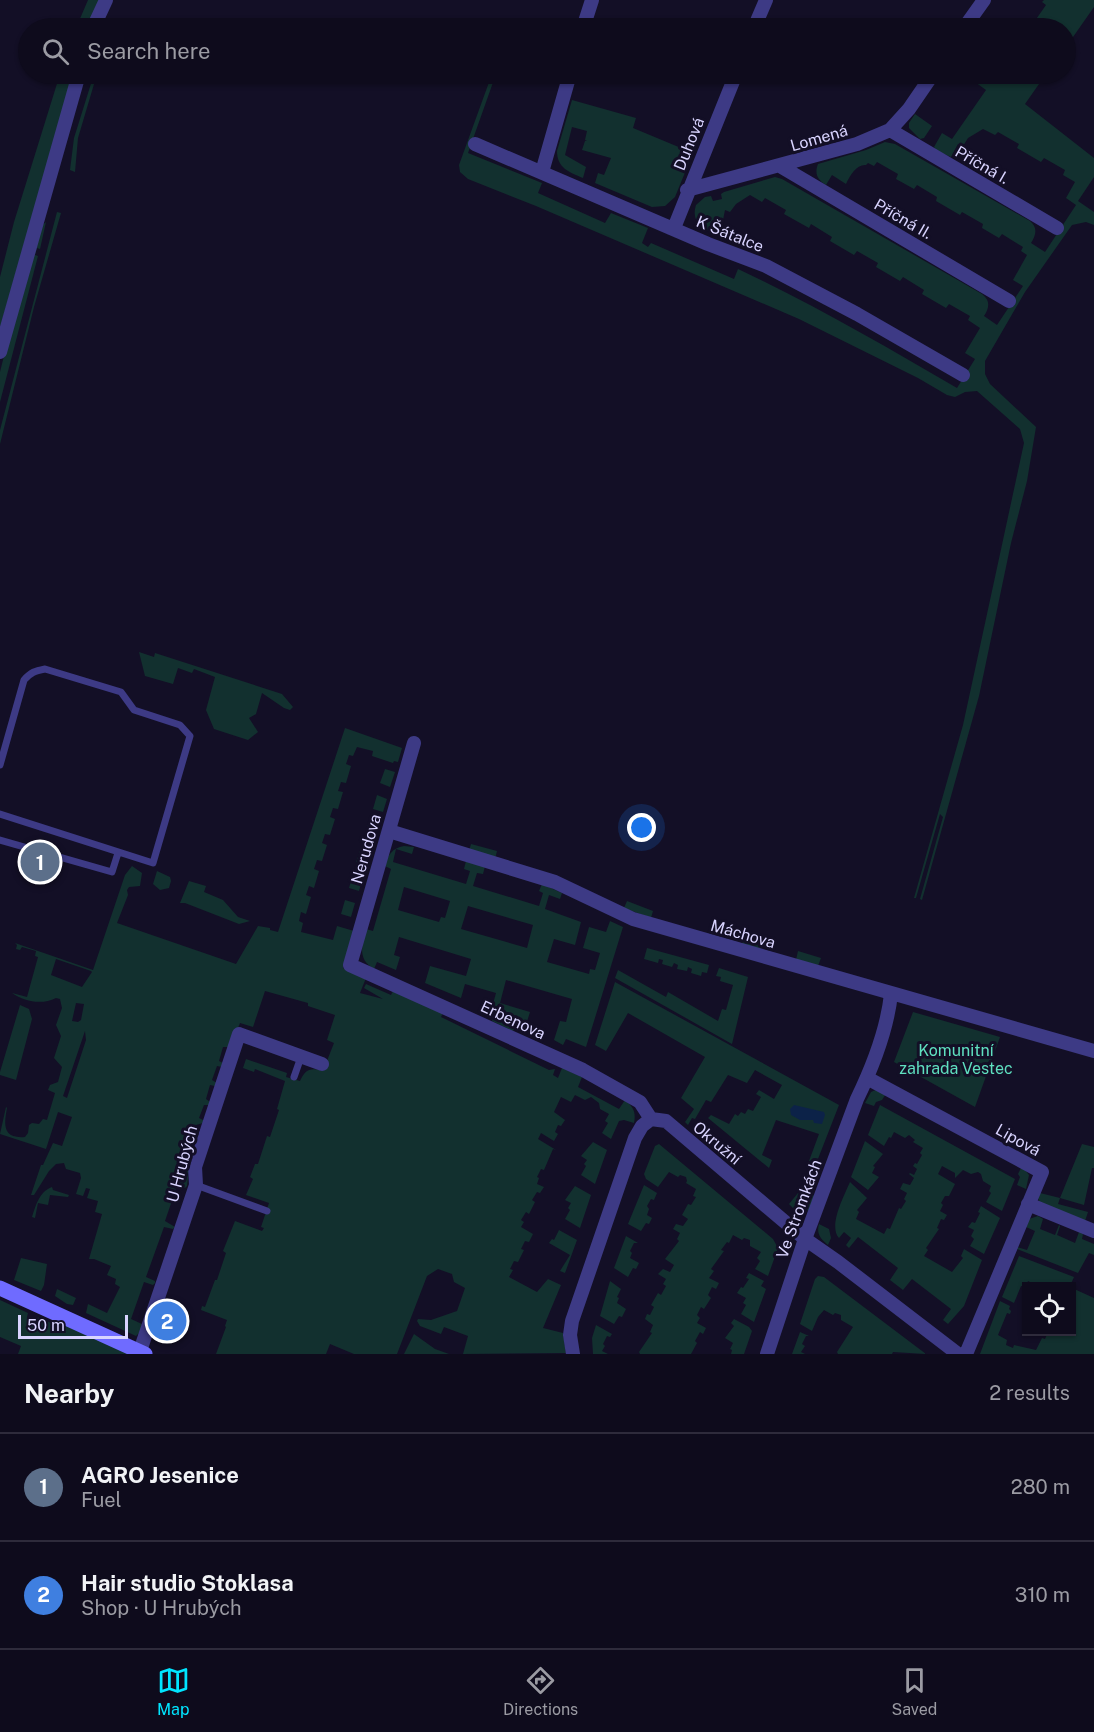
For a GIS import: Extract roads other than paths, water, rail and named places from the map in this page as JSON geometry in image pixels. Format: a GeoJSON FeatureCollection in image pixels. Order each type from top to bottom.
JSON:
{"type":"FeatureCollection","features":[{"type":"Feature","properties":{"kind":"street"},"geometry":{"type":"LineString","coordinates":[[98,18],[106,0]]}},
{"type":"Feature","properties":{"kind":"street"},"geometry":{"type":"LineString","coordinates":[[586,18],[592,0]]}},
{"type":"Feature","properties":{"kind":"street"},"geometry":{"type":"LineString","coordinates":[[758,18],[766,0]]}},
{"type":"Feature","properties":{"kind":"street"},"geometry":{"type":"LineString","coordinates":[[971,18],[984,0]]}},
{"type":"Feature","properties":{"kind":"street"},"geometry":{"type":"LineString","coordinates":[[0,352],[76,84]]}},
{"type":"Feature","properties":{"kind":"street"},"geometry":{"type":"LineString","coordinates":[[542,172],[567,84]]}},
{"type":"Feature","properties":{"kind":"street","name":"Duhová"},"geometry":{"type":"LineString","coordinates":[[674,228],[687,190],[732,84]]}},
{"type":"Feature","properties":{"kind":"street","name":"Lomená"},"geometry":{"type":"LineString","coordinates":[[687,190],[857,144],[890,130],[909,109],[926,84]]}},
{"type":"Feature","properties":{"kind":"street","name":"Příčná I."},"geometry":{"type":"LineString","coordinates":[[890,130],[1057,228]]}},
{"type":"Feature","properties":{"kind":"street","name":"K Šátalce"},"geometry":{"type":"LineString","coordinates":[[475,144],[766,266],[963,375]]}},
{"type":"Feature","properties":{"kind":"street","name":"Příčná II."},"geometry":{"type":"LineString","coordinates":[[780,166],[1009,301]]}},
{"type":"Feature","properties":{"kind":"street","name":"Nerudova"},"geometry":{"type":"LineString","coordinates":[[350,965],[414,743]]}},
{"type":"Feature","properties":{"kind":"street","name":"Máchova"},"geometry":{"type":"LineString","coordinates":[[389,831],[555,882],[629,918],[1094,1051]]}},
{"type":"Feature","properties":{"kind":"street","name":"Erbenova"},"geometry":{"type":"LineString","coordinates":[[350,965],[615,1087],[640,1102],[651,1119]]}},
{"type":"Feature","properties":{"kind":"street","name":"Ve Stromkách"},"geometry":{"type":"LineString","coordinates":[[767,1354],[805,1239],[867,1078],[888,1017],[891,994]]}},
{"type":"Feature","properties":{"kind":"street","name":"U Hrubých"},"geometry":{"type":"LineString","coordinates":[[143,1352],[196,1185],[195,1167],[239,1034],[322,1064]]}},
{"type":"Feature","properties":{"kind":"street","name":"Lipová"},"geometry":{"type":"LineString","coordinates":[[867,1078],[1042,1172],[966,1354]]}},
{"type":"Feature","properties":{"kind":"street"},"geometry":{"type":"LineString","coordinates":[[573,1354],[570,1335],[572,1322],[635,1138],[642,1126],[651,1119]]}},
{"type":"Feature","properties":{"kind":"street","name":"Okružní"},"geometry":{"type":"LineString","coordinates":[[651,1119],[666,1121],[805,1239],[958,1354]]}},
{"type":"Feature","properties":{"kind":"street"},"geometry":{"type":"LineString","coordinates":[[1028,1204],[1094,1232]]}},
{"type":"Feature","properties":{"kind":"street"},"geometry":{"type":"LineString","coordinates":[[0,1288],[143,1352]]}},
{"type":"Feature","properties":{"kind":"lane"},"geometry":{"type":"LineString","coordinates":[[0,765],[24,680],[32,671],[45,669],[121,693],[134,710],[180,725],[190,736],[153,863],[0,814]]}},
{"type":"Feature","properties":{"kind":"lane"},"geometry":{"type":"LineString","coordinates":[[0,840],[112,872],[118,853]]}},
{"type":"Feature","properties":{"kind":"lane"},"geometry":{"type":"LineString","coordinates":[[294,1077],[301,1057]]}},
{"type":"Feature","properties":{"kind":"lane"},"geometry":{"type":"LineString","coordinates":[[196,1185],[267,1210]]}},
{"type":"Feature","properties":{"kind":"water"},"geometry":{"type":"Polygon","coordinates":[[[794,1105],[824,1112],[822,1124],[814,1123],[813,1120],[800,1120],[791,1115],[790,1109],[794,1105]]]}},
{"type":"Feature","properties":{"kind":"place","name":"AGRO Jesenice"},"geometry":{"type":"Point","coordinates":[40,862]}},
{"type":"Feature","properties":{"kind":"place","name":"Hair studio Stoklasa"},"geometry":{"type":"Point","coordinates":[167,1321]}},
{"type":"Feature","properties":{"kind":"park label","name":"Komunitní zahrada Vestec"},"geometry":{"type":"Point","coordinates":[956,1059]}}]}
